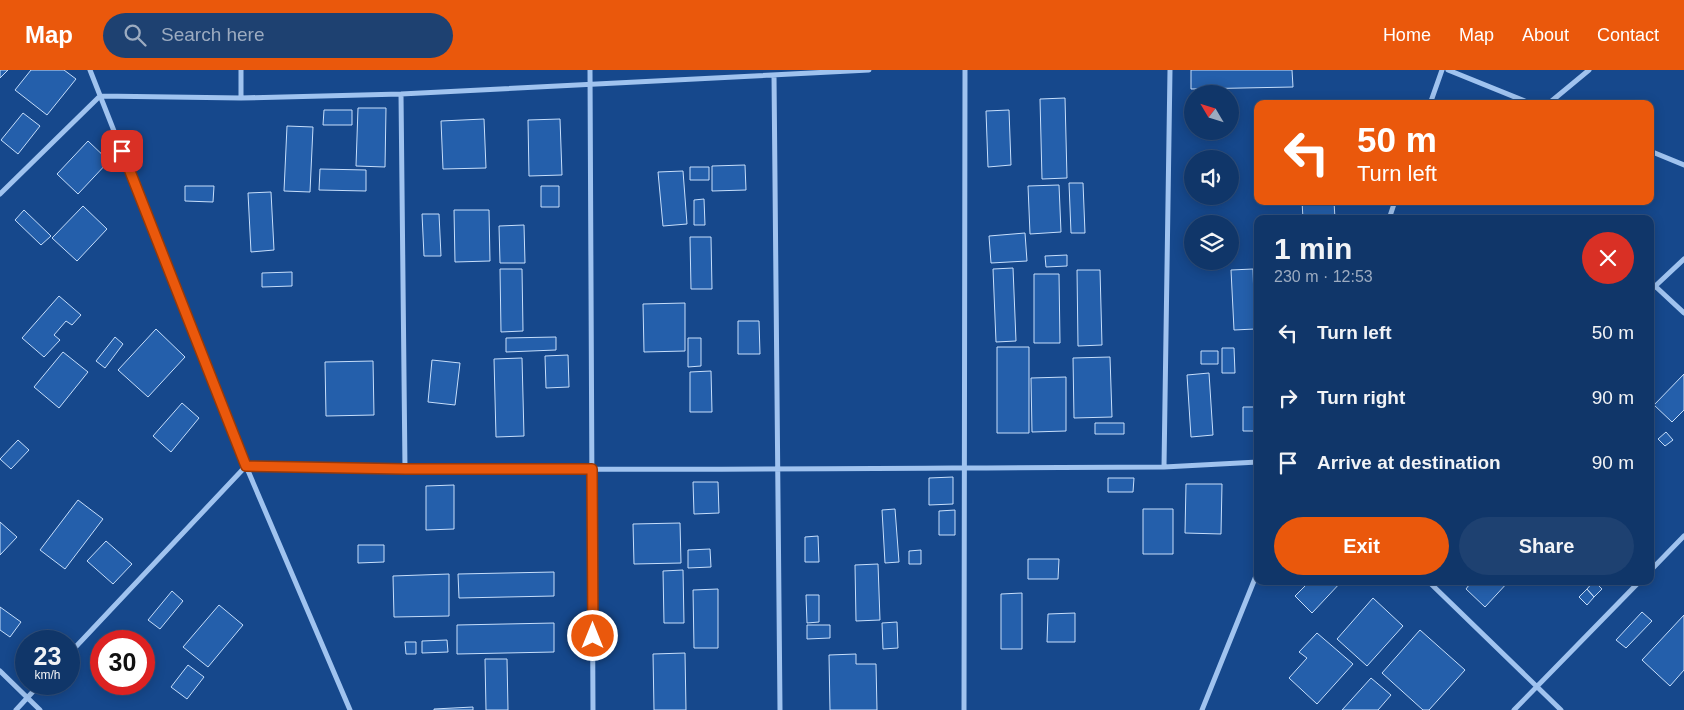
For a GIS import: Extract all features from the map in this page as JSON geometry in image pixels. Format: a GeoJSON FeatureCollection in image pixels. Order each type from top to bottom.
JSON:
{"type":"FeatureCollection","features":[{"type":"Feature","properties":{"kind":"street"},"geometry":{"type":"LineString","coordinates":[[90,70],[246,466],[350,710]]}},
{"type":"Feature","properties":{"kind":"street"},"geometry":{"type":"LineString","coordinates":[[241,70],[241,98]]}},
{"type":"Feature","properties":{"kind":"street"},"geometry":{"type":"LineString","coordinates":[[590,70],[593,710]]}},
{"type":"Feature","properties":{"kind":"street"},"geometry":{"type":"LineString","coordinates":[[0,194],[100,96],[241,98],[401,94],[869,70]]}},
{"type":"Feature","properties":{"kind":"street"},"geometry":{"type":"LineString","coordinates":[[964,710],[965,70]]}},
{"type":"Feature","properties":{"kind":"street"},"geometry":{"type":"LineString","coordinates":[[1164,467],[1170,70]]}},
{"type":"Feature","properties":{"kind":"street"},"geometry":{"type":"LineString","coordinates":[[1431,100],[1442,70]]}},
{"type":"Feature","properties":{"kind":"street"},"geometry":{"type":"LineString","coordinates":[[1448,70],[1522,100]]}},
{"type":"Feature","properties":{"kind":"street"},"geometry":{"type":"LineString","coordinates":[[1553,100],[1589,70]]}},
{"type":"Feature","properties":{"kind":"street"},"geometry":{"type":"LineString","coordinates":[[774,75],[780,710]]}},
{"type":"Feature","properties":{"kind":"street"},"geometry":{"type":"LineString","coordinates":[[401,94],[405,469]]}},
{"type":"Feature","properties":{"kind":"street"},"geometry":{"type":"LineString","coordinates":[[1654,153],[1684,165]]}},
{"type":"Feature","properties":{"kind":"street"},"geometry":{"type":"LineString","coordinates":[[1684,259],[1655,286],[1684,313]]}},
{"type":"Feature","properties":{"kind":"street"},"geometry":{"type":"LineString","coordinates":[[80,642],[246,466],[405,469],[1164,467],[1254,462]]}},
{"type":"Feature","properties":{"kind":"street"},"geometry":{"type":"LineString","coordinates":[[1654,566],[1684,536]]}},
{"type":"Feature","properties":{"kind":"street"},"geometry":{"type":"LineString","coordinates":[[1202,710],[1254,582]]}},
{"type":"Feature","properties":{"kind":"street"},"geometry":{"type":"LineString","coordinates":[[1432,585],[1561,710]]}},
{"type":"Feature","properties":{"kind":"street"},"geometry":{"type":"LineString","coordinates":[[1514,710],[1636,585]]}},
{"type":"Feature","properties":{"kind":"street"},"geometry":{"type":"LineString","coordinates":[[0,672],[40,710]]}},
{"type":"Feature","properties":{"kind":"street"},"geometry":{"type":"LineString","coordinates":[[16,710],[30,695]]}},
{"type":"Feature","properties":{"kind":"building"},"geometry":{"type":"Polygon","coordinates":[[[0,70],[8,70],[0,78],[0,70]]]}},
{"type":"Feature","properties":{"kind":"building"},"geometry":{"type":"Polygon","coordinates":[[[31,70],[64,70],[76,79],[47,115],[15,90],[31,70]]]}},
{"type":"Feature","properties":{"kind":"building"},"geometry":{"type":"Polygon","coordinates":[[[1191,70],[1292,70],[1293,87],[1239,88],[1239,85],[1191,85],[1191,70]]]}},
{"type":"Feature","properties":{"kind":"building"},"geometry":{"type":"Polygon","coordinates":[[[1065,98],[1067,178],[1042,179],[1040,99],[1065,98]]]}},
{"type":"Feature","properties":{"kind":"building"},"geometry":{"type":"Polygon","coordinates":[[[358,108],[386,108],[385,167],[356,166],[358,108]]]}},
{"type":"Feature","properties":{"kind":"building"},"geometry":{"type":"Polygon","coordinates":[[[324,110],[352,110],[352,125],[323,125],[324,110]]]}},
{"type":"Feature","properties":{"kind":"building"},"geometry":{"type":"Polygon","coordinates":[[[1009,110],[1011,165],[988,167],[986,111],[1009,110]]]}},
{"type":"Feature","properties":{"kind":"building"},"geometry":{"type":"Polygon","coordinates":[[[23,113],[40,126],[18,154],[1,140],[23,113]]]}},
{"type":"Feature","properties":{"kind":"building"},"geometry":{"type":"Polygon","coordinates":[[[484,119],[486,168],[443,169],[441,121],[484,119]]]}},
{"type":"Feature","properties":{"kind":"building"},"geometry":{"type":"Polygon","coordinates":[[[560,119],[562,175],[529,176],[528,120],[560,119]]]}},
{"type":"Feature","properties":{"kind":"building"},"geometry":{"type":"Polygon","coordinates":[[[287,126],[313,127],[310,192],[284,191],[287,126]]]}},
{"type":"Feature","properties":{"kind":"building"},"geometry":{"type":"Polygon","coordinates":[[[88,141],[109,161],[78,194],[57,174],[88,141]]]}},
{"type":"Feature","properties":{"kind":"building"},"geometry":{"type":"Polygon","coordinates":[[[745,165],[746,190],[712,191],[712,166],[745,165]]]}},
{"type":"Feature","properties":{"kind":"building"},"geometry":{"type":"Polygon","coordinates":[[[690,167],[709,167],[709,180],[690,180],[690,167]]]}},
{"type":"Feature","properties":{"kind":"building"},"geometry":{"type":"Polygon","coordinates":[[[320,169],[366,170],[366,191],[319,190],[320,169]]]}},
{"type":"Feature","properties":{"kind":"building"},"geometry":{"type":"Polygon","coordinates":[[[683,171],[687,224],[663,226],[658,172],[683,171]]]}},
{"type":"Feature","properties":{"kind":"building"},"geometry":{"type":"Polygon","coordinates":[[[1069,183],[1083,183],[1085,233],[1071,233],[1069,183]]]}},
{"type":"Feature","properties":{"kind":"building"},"geometry":{"type":"Polygon","coordinates":[[[1059,185],[1061,232],[1030,234],[1028,186],[1059,185]]]}},
{"type":"Feature","properties":{"kind":"building"},"geometry":{"type":"Polygon","coordinates":[[[185,186],[214,186],[213,202],[185,201],[185,186]]]}},
{"type":"Feature","properties":{"kind":"building"},"geometry":{"type":"Polygon","coordinates":[[[541,186],[559,186],[559,207],[541,207],[541,186]]]}},
{"type":"Feature","properties":{"kind":"building"},"geometry":{"type":"Polygon","coordinates":[[[271,192],[274,250],[251,252],[248,193],[271,192]]]}},
{"type":"Feature","properties":{"kind":"building"},"geometry":{"type":"Polygon","coordinates":[[[704,199],[705,225],[694,225],[694,200],[704,199]]]}},
{"type":"Feature","properties":{"kind":"building"},"geometry":{"type":"Polygon","coordinates":[[[1302,205],[1334,205],[1335,215],[1303,215],[1302,205]]]}},
{"type":"Feature","properties":{"kind":"building"},"geometry":{"type":"Polygon","coordinates":[[[83,206],[107,229],[77,261],[52,238],[83,206]]]}},
{"type":"Feature","properties":{"kind":"building"},"geometry":{"type":"Polygon","coordinates":[[[24,210],[51,236],[41,245],[15,220],[24,210]]]}},
{"type":"Feature","properties":{"kind":"building"},"geometry":{"type":"Polygon","coordinates":[[[454,210],[489,210],[490,261],[455,262],[454,210]]]}},
{"type":"Feature","properties":{"kind":"building"},"geometry":{"type":"Polygon","coordinates":[[[422,214],[439,214],[441,256],[424,256],[422,214]]]}},
{"type":"Feature","properties":{"kind":"building"},"geometry":{"type":"Polygon","coordinates":[[[524,225],[525,263],[500,263],[499,226],[524,225]]]}},
{"type":"Feature","properties":{"kind":"building"},"geometry":{"type":"Polygon","coordinates":[[[1025,233],[1027,261],[991,263],[989,236],[1025,233]]]}},
{"type":"Feature","properties":{"kind":"building"},"geometry":{"type":"Polygon","coordinates":[[[690,237],[711,237],[712,289],[691,289],[690,237]]]}},
{"type":"Feature","properties":{"kind":"building"},"geometry":{"type":"Polygon","coordinates":[[[1067,255],[1067,266],[1046,267],[1045,256],[1067,255]]]}},
{"type":"Feature","properties":{"kind":"building"},"geometry":{"type":"Polygon","coordinates":[[[1013,268],[1016,341],[996,342],[993,269],[1013,268]]]}},
{"type":"Feature","properties":{"kind":"building"},"geometry":{"type":"Polygon","coordinates":[[[500,269],[522,269],[523,331],[501,332],[500,269]]]}},
{"type":"Feature","properties":{"kind":"building"},"geometry":{"type":"Polygon","coordinates":[[[1253,269],[1254,329],[1234,330],[1231,270],[1253,269]]]}},
{"type":"Feature","properties":{"kind":"building"},"geometry":{"type":"Polygon","coordinates":[[[1077,270],[1100,270],[1102,345],[1078,346],[1077,270]]]}},
{"type":"Feature","properties":{"kind":"building"},"geometry":{"type":"Polygon","coordinates":[[[292,272],[292,286],[262,287],[262,273],[292,272]]]}},
{"type":"Feature","properties":{"kind":"building"},"geometry":{"type":"Polygon","coordinates":[[[1034,274],[1059,274],[1060,343],[1034,343],[1034,274]]]}},
{"type":"Feature","properties":{"kind":"building"},"geometry":{"type":"Polygon","coordinates":[[[59,296],[81,315],[72,325],[66,321],[54,335],[60,340],[44,357],[22,338],[59,296]]]}},
{"type":"Feature","properties":{"kind":"building"},"geometry":{"type":"Polygon","coordinates":[[[685,303],[685,351],[644,352],[643,304],[685,303]]]}},
{"type":"Feature","properties":{"kind":"building"},"geometry":{"type":"Polygon","coordinates":[[[738,321],[759,321],[760,354],[738,354],[738,321]]]}},
{"type":"Feature","properties":{"kind":"building"},"geometry":{"type":"Polygon","coordinates":[[[156,329],[185,357],[148,397],[118,370],[156,329]]]}},
{"type":"Feature","properties":{"kind":"building"},"geometry":{"type":"Polygon","coordinates":[[[115,337],[123,344],[105,368],[96,361],[115,337]]]}},
{"type":"Feature","properties":{"kind":"building"},"geometry":{"type":"Polygon","coordinates":[[[556,337],[556,350],[506,352],[506,338],[556,337]]]}},
{"type":"Feature","properties":{"kind":"building"},"geometry":{"type":"Polygon","coordinates":[[[688,338],[701,338],[701,366],[688,367],[688,338]]]}},
{"type":"Feature","properties":{"kind":"building"},"geometry":{"type":"Polygon","coordinates":[[[997,347],[1029,347],[1029,433],[997,433],[997,347]]]}},
{"type":"Feature","properties":{"kind":"building"},"geometry":{"type":"Polygon","coordinates":[[[1222,348],[1234,348],[1235,373],[1222,373],[1222,348]]]}},
{"type":"Feature","properties":{"kind":"building"},"geometry":{"type":"Polygon","coordinates":[[[1201,351],[1218,351],[1218,364],[1201,364],[1201,351]]]}},
{"type":"Feature","properties":{"kind":"building"},"geometry":{"type":"Polygon","coordinates":[[[63,352],[88,372],[59,408],[34,387],[63,352]]]}},
{"type":"Feature","properties":{"kind":"building"},"geometry":{"type":"Polygon","coordinates":[[[568,355],[569,387],[546,388],[545,356],[568,355]]]}},
{"type":"Feature","properties":{"kind":"building"},"geometry":{"type":"Polygon","coordinates":[[[1110,357],[1112,417],[1074,418],[1073,358],[1110,357]]]}},
{"type":"Feature","properties":{"kind":"building"},"geometry":{"type":"Polygon","coordinates":[[[522,358],[524,436],[496,437],[494,359],[522,358]]]}},
{"type":"Feature","properties":{"kind":"building"},"geometry":{"type":"Polygon","coordinates":[[[432,360],[460,363],[455,405],[428,402],[432,360]]]}},
{"type":"Feature","properties":{"kind":"building"},"geometry":{"type":"Polygon","coordinates":[[[373,361],[374,415],[326,416],[325,362],[373,361]]]}},
{"type":"Feature","properties":{"kind":"building"},"geometry":{"type":"Polygon","coordinates":[[[711,371],[712,412],[690,412],[690,372],[711,371]]]}},
{"type":"Feature","properties":{"kind":"building"},"geometry":{"type":"Polygon","coordinates":[[[1209,373],[1213,435],[1191,437],[1187,375],[1209,373]]]}},
{"type":"Feature","properties":{"kind":"building"},"geometry":{"type":"Polygon","coordinates":[[[1684,374],[1684,410],[1672,422],[1654,405],[1684,374]]]}},
{"type":"Feature","properties":{"kind":"building"},"geometry":{"type":"Polygon","coordinates":[[[1066,377],[1066,431],[1032,432],[1031,378],[1066,377]]]}},
{"type":"Feature","properties":{"kind":"building"},"geometry":{"type":"Polygon","coordinates":[[[182,403],[199,418],[171,452],[153,436],[182,403]]]}},
{"type":"Feature","properties":{"kind":"building"},"geometry":{"type":"Polygon","coordinates":[[[1243,407],[1254,407],[1254,431],[1243,431],[1243,407]]]}},
{"type":"Feature","properties":{"kind":"building"},"geometry":{"type":"Polygon","coordinates":[[[1095,423],[1124,423],[1124,434],[1095,434],[1095,423]]]}},
{"type":"Feature","properties":{"kind":"building"},"geometry":{"type":"Polygon","coordinates":[[[1666,432],[1673,440],[1665,446],[1658,439],[1666,432]]]}},
{"type":"Feature","properties":{"kind":"building"},"geometry":{"type":"Polygon","coordinates":[[[18,440],[29,450],[11,469],[0,459],[18,440]]]}},
{"type":"Feature","properties":{"kind":"building"},"geometry":{"type":"Polygon","coordinates":[[[953,477],[953,504],[929,505],[929,478],[953,477]]]}},
{"type":"Feature","properties":{"kind":"building"},"geometry":{"type":"Polygon","coordinates":[[[1108,478],[1134,478],[1133,492],[1108,492],[1108,478]]]}},
{"type":"Feature","properties":{"kind":"building"},"geometry":{"type":"Polygon","coordinates":[[[693,482],[718,482],[719,513],[694,514],[693,482]]]}},
{"type":"Feature","properties":{"kind":"building"},"geometry":{"type":"Polygon","coordinates":[[[1186,484],[1222,484],[1221,534],[1185,533],[1186,484]]]}},
{"type":"Feature","properties":{"kind":"building"},"geometry":{"type":"Polygon","coordinates":[[[454,485],[454,529],[426,530],[426,486],[454,485]]]}},
{"type":"Feature","properties":{"kind":"building"},"geometry":{"type":"Polygon","coordinates":[[[78,500],[103,519],[65,569],[40,550],[78,500]]]}},
{"type":"Feature","properties":{"kind":"building"},"geometry":{"type":"Polygon","coordinates":[[[895,509],[899,562],[885,563],[882,510],[895,509]]]}},
{"type":"Feature","properties":{"kind":"building"},"geometry":{"type":"Polygon","coordinates":[[[1143,509],[1173,509],[1173,554],[1143,554],[1143,509]]]}},
{"type":"Feature","properties":{"kind":"building"},"geometry":{"type":"Polygon","coordinates":[[[955,510],[955,535],[939,535],[939,511],[955,510]]]}},
{"type":"Feature","properties":{"kind":"building"},"geometry":{"type":"Polygon","coordinates":[[[0,522],[17,537],[0,555],[0,522]]]}},
{"type":"Feature","properties":{"kind":"building"},"geometry":{"type":"Polygon","coordinates":[[[680,523],[681,563],[634,564],[633,524],[680,523]]]}},
{"type":"Feature","properties":{"kind":"building"},"geometry":{"type":"Polygon","coordinates":[[[818,536],[819,562],[805,562],[805,537],[818,536]]]}},
{"type":"Feature","properties":{"kind":"building"},"geometry":{"type":"Polygon","coordinates":[[[106,541],[132,564],[113,584],[87,561],[106,541]]]}},
{"type":"Feature","properties":{"kind":"building"},"geometry":{"type":"Polygon","coordinates":[[[358,545],[384,545],[384,562],[358,563],[358,545]]]}},
{"type":"Feature","properties":{"kind":"building"},"geometry":{"type":"Polygon","coordinates":[[[710,549],[711,567],[688,568],[688,550],[710,549]]]}},
{"type":"Feature","properties":{"kind":"building"},"geometry":{"type":"Polygon","coordinates":[[[921,550],[921,564],[909,564],[909,551],[921,550]]]}},
{"type":"Feature","properties":{"kind":"building"},"geometry":{"type":"Polygon","coordinates":[[[1028,559],[1059,559],[1058,579],[1028,579],[1028,559]]]}},
{"type":"Feature","properties":{"kind":"building"},"geometry":{"type":"Polygon","coordinates":[[[878,564],[880,620],[856,621],[855,565],[878,564]]]}},
{"type":"Feature","properties":{"kind":"building"},"geometry":{"type":"Polygon","coordinates":[[[683,570],[684,623],[664,623],[663,571],[683,570]]]}},
{"type":"Feature","properties":{"kind":"building"},"geometry":{"type":"Polygon","coordinates":[[[554,572],[554,596],[459,598],[458,574],[554,572]]]}},
{"type":"Feature","properties":{"kind":"building"},"geometry":{"type":"Polygon","coordinates":[[[449,574],[449,616],[394,617],[393,576],[449,574]]]}},
{"type":"Feature","properties":{"kind":"building"},"geometry":{"type":"Polygon","coordinates":[[[1306,585],[1338,585],[1312,613],[1295,596],[1306,585]]]}},
{"type":"Feature","properties":{"kind":"building"},"geometry":{"type":"Polygon","coordinates":[[[1469,585],[1505,585],[1485,607],[1466,589],[1469,585]]]}},
{"type":"Feature","properties":{"kind":"building"},"geometry":{"type":"Polygon","coordinates":[[[1590,585],[1598,585],[1602,589],[1594,597],[1587,589],[1590,585]]]}},
{"type":"Feature","properties":{"kind":"building"},"geometry":{"type":"Polygon","coordinates":[[[718,589],[718,648],[694,648],[693,590],[718,589]]]}},
{"type":"Feature","properties":{"kind":"building"},"geometry":{"type":"Polygon","coordinates":[[[1587,589],[1594,597],[1587,605],[1579,597],[1587,589]]]}},
{"type":"Feature","properties":{"kind":"building"},"geometry":{"type":"Polygon","coordinates":[[[172,591],[183,601],[160,629],[148,620],[172,591]]]}},
{"type":"Feature","properties":{"kind":"building"},"geometry":{"type":"Polygon","coordinates":[[[1022,593],[1022,649],[1001,649],[1001,594],[1022,593]]]}},
{"type":"Feature","properties":{"kind":"building"},"geometry":{"type":"Polygon","coordinates":[[[806,595],[819,595],[819,622],[807,623],[806,595]]]}},
{"type":"Feature","properties":{"kind":"building"},"geometry":{"type":"Polygon","coordinates":[[[1373,598],[1403,626],[1367,666],[1337,639],[1373,598]]]}},
{"type":"Feature","properties":{"kind":"building"},"geometry":{"type":"Polygon","coordinates":[[[219,605],[243,625],[208,667],[183,647],[219,605]]]}},
{"type":"Feature","properties":{"kind":"building"},"geometry":{"type":"Polygon","coordinates":[[[0,607],[21,622],[10,637],[0,630],[0,607]]]}},
{"type":"Feature","properties":{"kind":"building"},"geometry":{"type":"Polygon","coordinates":[[[1642,612],[1652,621],[1626,648],[1616,640],[1642,612]]]}},
{"type":"Feature","properties":{"kind":"building"},"geometry":{"type":"Polygon","coordinates":[[[1075,613],[1075,642],[1047,642],[1048,614],[1075,613]]]}},
{"type":"Feature","properties":{"kind":"building"},"geometry":{"type":"Polygon","coordinates":[[[1684,615],[1684,670],[1670,686],[1642,660],[1684,615]]]}},
{"type":"Feature","properties":{"kind":"building"},"geometry":{"type":"Polygon","coordinates":[[[897,622],[898,648],[883,649],[882,623],[897,622]]]}},
{"type":"Feature","properties":{"kind":"building"},"geometry":{"type":"Polygon","coordinates":[[[554,623],[554,652],[457,654],[457,625],[554,623]]]}},
{"type":"Feature","properties":{"kind":"building"},"geometry":{"type":"Polygon","coordinates":[[[807,625],[830,625],[830,638],[807,639],[807,625]]]}},
{"type":"Feature","properties":{"kind":"building"},"geometry":{"type":"Polygon","coordinates":[[[1420,630],[1465,670],[1429,710],[1423,710],[1382,673],[1420,630]]]}},
{"type":"Feature","properties":{"kind":"building"},"geometry":{"type":"Polygon","coordinates":[[[1317,633],[1353,664],[1317,704],[1289,678],[1307,658],[1299,652],[1317,633]]]}},
{"type":"Feature","properties":{"kind":"building"},"geometry":{"type":"Polygon","coordinates":[[[447,640],[448,652],[422,653],[422,641],[447,640]]]}},
{"type":"Feature","properties":{"kind":"building"},"geometry":{"type":"Polygon","coordinates":[[[405,642],[416,642],[416,654],[406,654],[405,642]]]}},
{"type":"Feature","properties":{"kind":"building"},"geometry":{"type":"Polygon","coordinates":[[[685,653],[686,710],[654,710],[653,654],[685,653]]]}},
{"type":"Feature","properties":{"kind":"building"},"geometry":{"type":"Polygon","coordinates":[[[856,654],[856,664],[876,664],[877,710],[830,710],[829,655],[856,654]]]}},
{"type":"Feature","properties":{"kind":"building"},"geometry":{"type":"Polygon","coordinates":[[[485,659],[507,659],[508,710],[486,710],[485,659]]]}},
{"type":"Feature","properties":{"kind":"building"},"geometry":{"type":"Polygon","coordinates":[[[188,665],[204,677],[187,699],[171,687],[188,665]]]}},
{"type":"Feature","properties":{"kind":"building"},"geometry":{"type":"Polygon","coordinates":[[[1371,678],[1391,695],[1378,710],[1342,710],[1371,678]]]}},
{"type":"Feature","properties":{"kind":"building"},"geometry":{"type":"Polygon","coordinates":[[[473,707],[473,710],[434,710],[434,709],[473,707]]]}},
{"type":"Feature","properties":{"kind":"route"},"geometry":{"type":"LineString","coordinates":[[122,151],[246,466],[405,469],[592,469],[593,636]]}}]}
